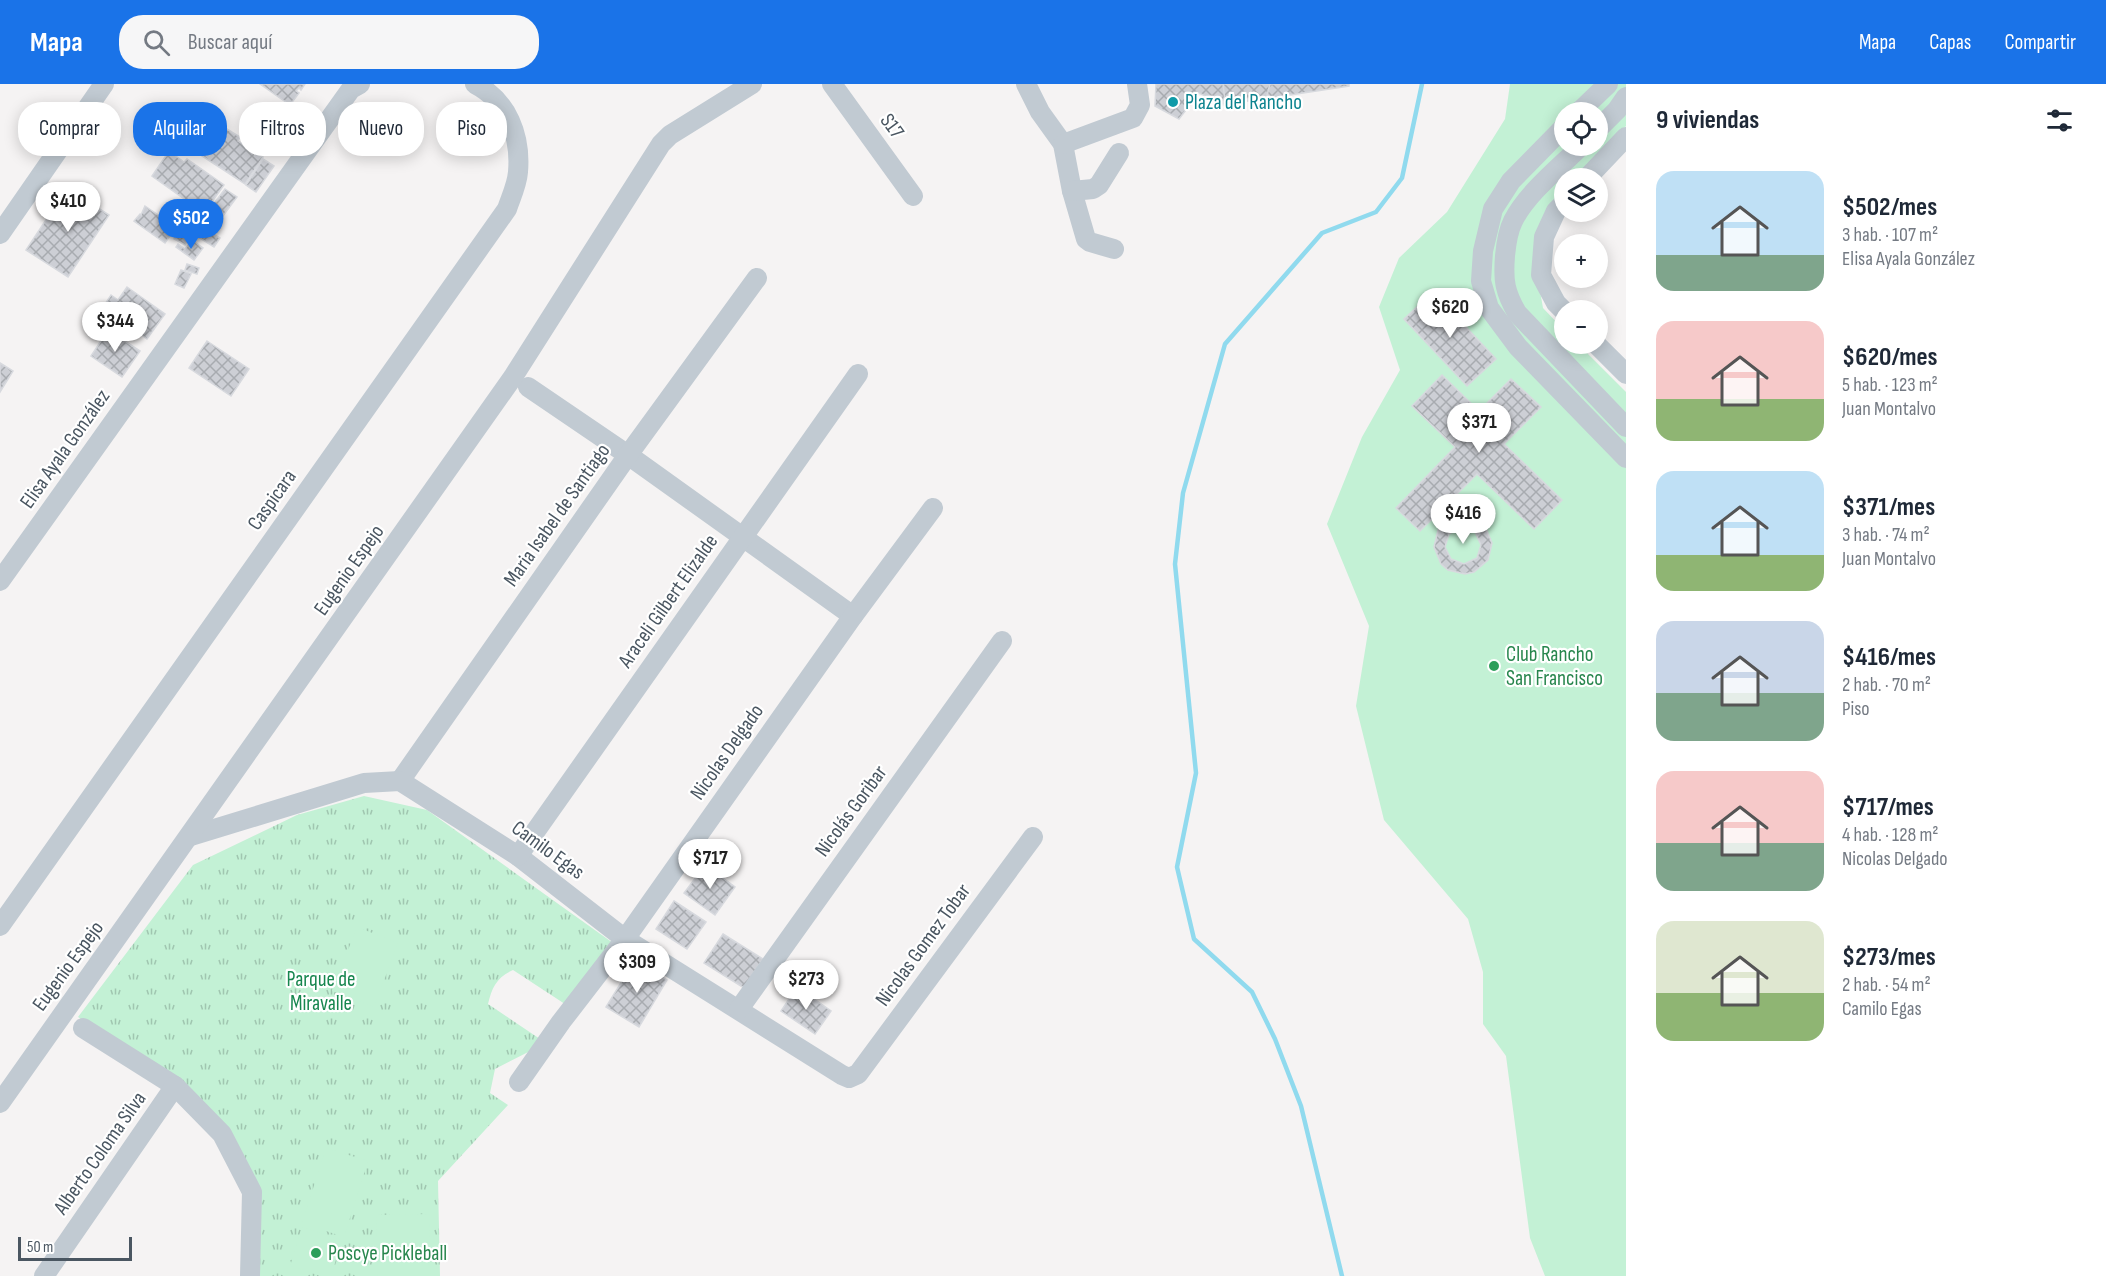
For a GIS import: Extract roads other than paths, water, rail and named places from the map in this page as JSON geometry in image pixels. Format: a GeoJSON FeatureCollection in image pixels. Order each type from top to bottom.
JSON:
{"type":"FeatureCollection","features":[{"type":"Feature","properties":{"kind":"street"},"geometry":{"type":"LineString","coordinates":[[0,234],[104,84]]}},
{"type":"Feature","properties":{"kind":"street","name":"Elisa Ayala González"},"geometry":{"type":"LineString","coordinates":[[0,581],[351,89],[360,84]]}},
{"type":"Feature","properties":{"kind":"street","name":"Eugenio Espejo"},"geometry":{"type":"LineString","coordinates":[[0,1103],[513,378],[661,144],[670,135],[752,84]]}},
{"type":"Feature","properties":{"kind":"street","name":"S17"},"geometry":{"type":"LineString","coordinates":[[832,84],[913,196]]}},
{"type":"Feature","properties":{"kind":"street"},"geometry":{"type":"LineString","coordinates":[[1026,84],[1040,112],[1063,144],[1072,191],[1086,239],[1114,249]]}},
{"type":"Feature","properties":{"kind":"street"},"geometry":{"type":"LineString","coordinates":[[1063,144],[1133,118],[1140,105],[1137,84]]}},
{"type":"Feature","properties":{"kind":"street"},"geometry":{"type":"LineString","coordinates":[[1589,102],[1608,84]]}},
{"type":"Feature","properties":{"kind":"street","name":"Caspicara"},"geometry":{"type":"LineString","coordinates":[[0,926],[507,209],[518,174],[518,141],[508,114],[480,86]]}},
{"type":"Feature","properties":{"kind":"street"},"geometry":{"type":"LineString","coordinates":[[1608,119],[1626,97]]}},
{"type":"Feature","properties":{"kind":"street"},"geometry":{"type":"LineString","coordinates":[[1597,168],[1626,137]]}},
{"type":"Feature","properties":{"kind":"street"},"geometry":{"type":"LineString","coordinates":[[1554,138],[1511,182],[1493,209],[1483,251],[1482,281],[1489,308],[1518,347],[1626,458]]}},
{"type":"Feature","properties":{"kind":"street"},"geometry":{"type":"LineString","coordinates":[[1072,191],[1093,189],[1099,185],[1119,153]]}},
{"type":"Feature","properties":{"kind":"street"},"geometry":{"type":"LineString","coordinates":[[1571,156],[1527,201],[1513,222],[1503,274],[1507,296],[1517,313],[1626,427]]}},
{"type":"Feature","properties":{"kind":"street"},"geometry":{"type":"LineString","coordinates":[[1493,209],[1513,222]]}},
{"type":"Feature","properties":{"kind":"street"},"geometry":{"type":"LineString","coordinates":[[1554,215],[1544,237],[1541,275],[1554,300]]}},
{"type":"Feature","properties":{"kind":"street","name":"Maria Isabel de Santiago"},"geometry":{"type":"LineString","coordinates":[[400,781],[628,455],[757,278]]}},
{"type":"Feature","properties":{"kind":"street"},"geometry":{"type":"LineString","coordinates":[[1606,354],[1626,374]]}},
{"type":"Feature","properties":{"kind":"street","name":"Araceli Gilbert Elizalde"},"geometry":{"type":"LineString","coordinates":[[518,856],[858,374]]}},
{"type":"Feature","properties":{"kind":"street"},"geometry":{"type":"LineString","coordinates":[[528,387],[628,455],[853,616]]}},
{"type":"Feature","properties":{"kind":"street","name":"Nicolas Delgado"},"geometry":{"type":"LineString","coordinates":[[519,1082],[561,1022],[626,939],[853,616],[933,508]]}},
{"type":"Feature","properties":{"kind":"street","name":"Nicolás Goribar"},"geometry":{"type":"LineString","coordinates":[[739,1009],[1002,641]]}},
{"type":"Feature","properties":{"kind":"street"},"geometry":{"type":"LineString","coordinates":[[191,836],[364,783],[400,781]]}},
{"type":"Feature","properties":{"kind":"street","name":"Camilo Egas"},"geometry":{"type":"LineString","coordinates":[[400,781],[518,856],[626,939],[842,1076],[849,1078]]}},
{"type":"Feature","properties":{"kind":"street","name":"Nicolas Gomez Tobar"},"geometry":{"type":"LineString","coordinates":[[849,1078],[858,1074],[1033,837]]}},
{"type":"Feature","properties":{"kind":"street"},"geometry":{"type":"LineString","coordinates":[[83,1028],[175,1086],[222,1134],[252,1192],[250,1276]]}},
{"type":"Feature","properties":{"kind":"street","name":"Alberto Coloma Silva"},"geometry":{"type":"LineString","coordinates":[[44,1276],[175,1086]]}},
{"type":"Feature","properties":{"kind":"waterway"},"geometry":{"type":"LineString","coordinates":[[1342,1276],[1301,1106],[1275,1039],[1252,992],[1194,939],[1177,867],[1196,773],[1175,564],[1183,493],[1225,344],[1322,233],[1376,212],[1402,178],[1422,84]]}},
{"type":"Feature","properties":{"kind":"place","name":"Plaza del Rancho"},"geometry":{"type":"Point","coordinates":[1173,102]}},
{"type":"Feature","properties":{"kind":"place","name":"Club Rancho San Francisco"},"geometry":{"type":"Point","coordinates":[1494,666]}},
{"type":"Feature","properties":{"kind":"place","name":"Poscye Pickleball"},"geometry":{"type":"Point","coordinates":[316,1253]}},
{"type":"Feature","properties":{"kind":"park label","name":"Parque de Miravalle"},"geometry":{"type":"Point","coordinates":[321,991]}}]}
